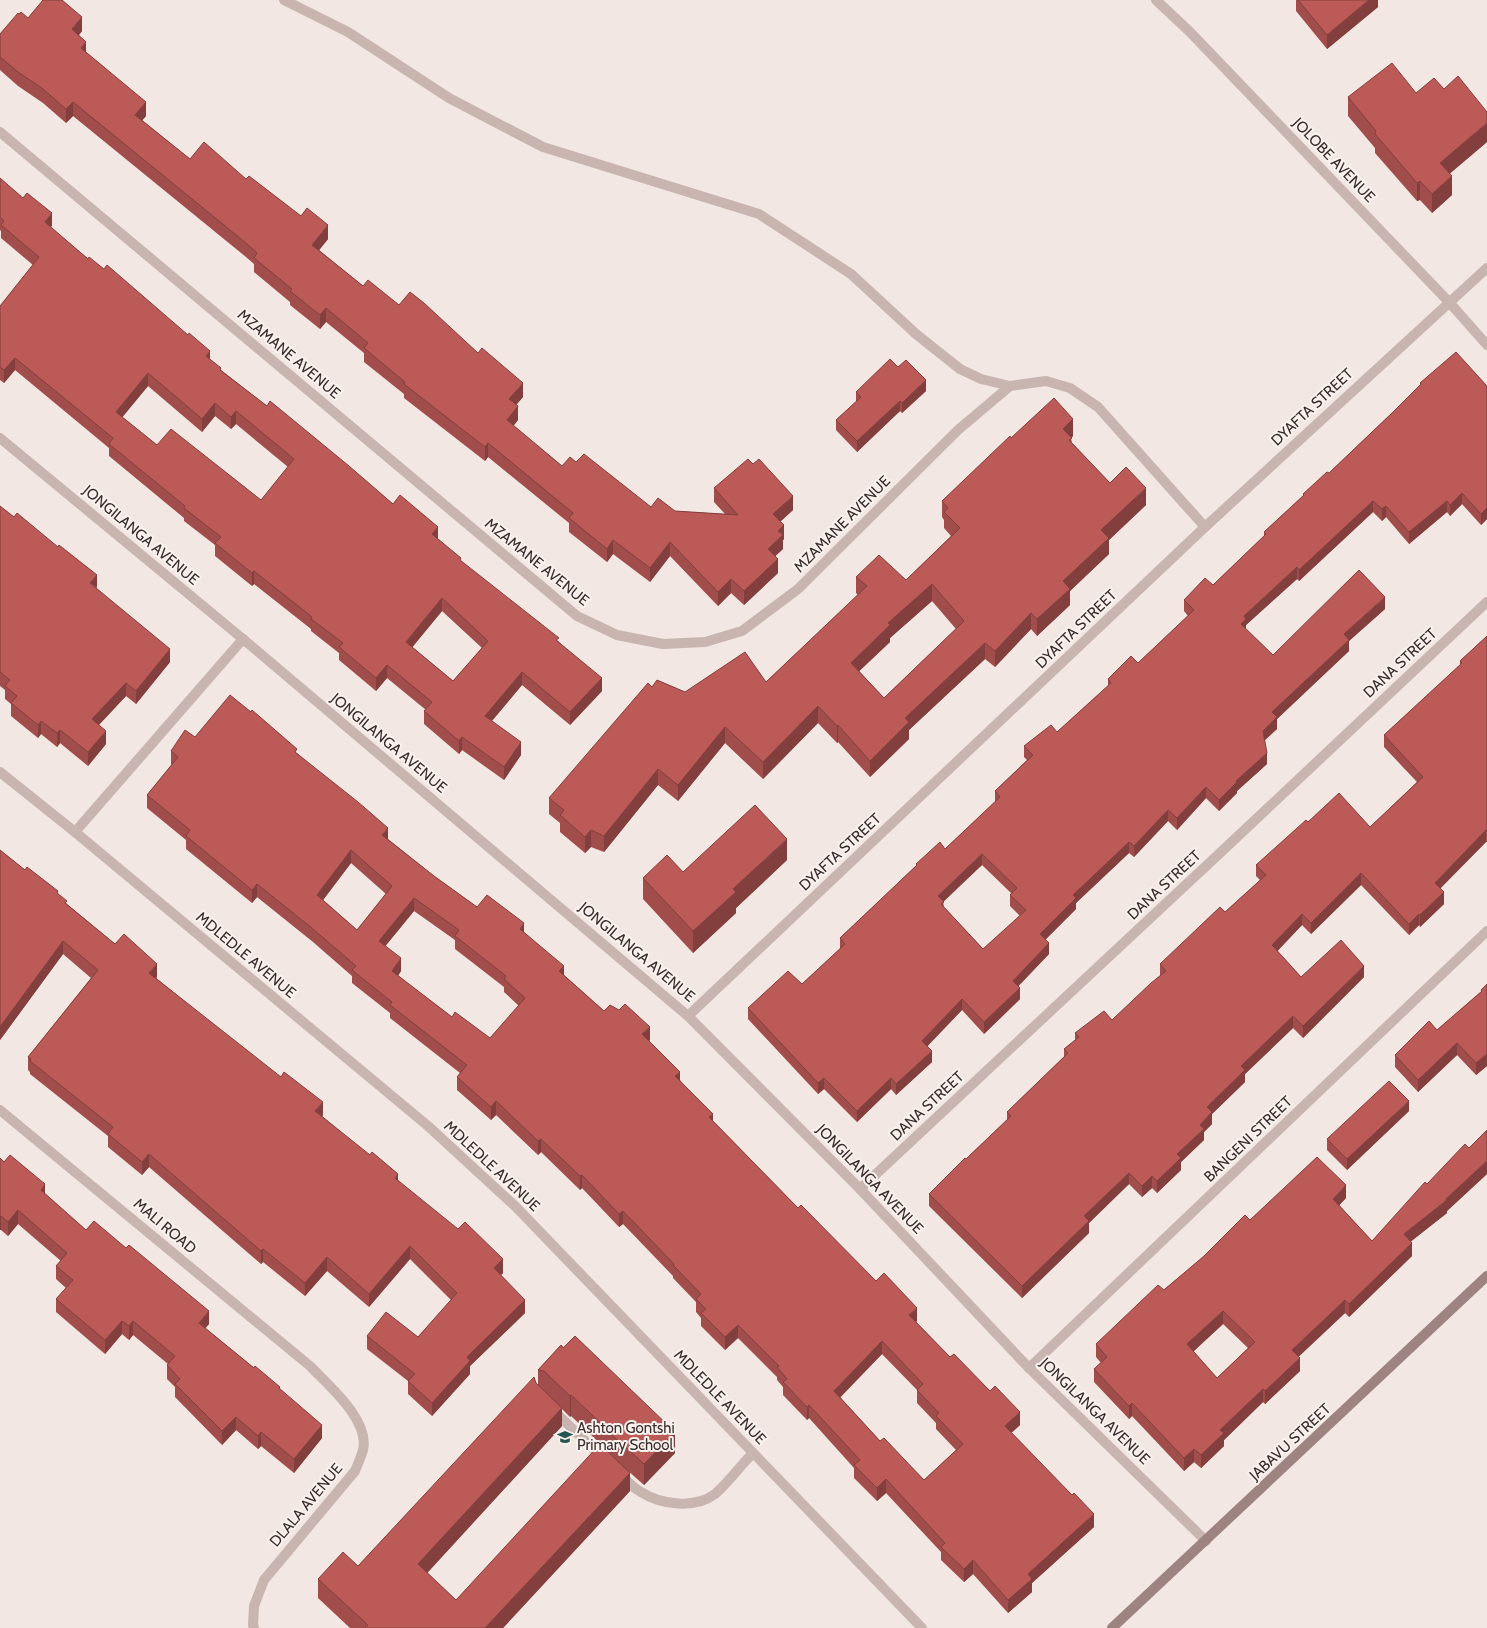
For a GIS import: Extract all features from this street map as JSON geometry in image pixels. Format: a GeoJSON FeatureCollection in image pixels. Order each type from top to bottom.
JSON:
{"type":"FeatureCollection","features":[{"type":"Feature","properties":{"kind":"street"},"geometry":{"type":"LineString","coordinates":[[284,0],[348,32],[449,98],[543,147],[759,214],[851,274],[916,334],[960,369],[981,379],[1010,386],[1046,381],[1070,388],[1098,407],[1205,526]]}},
{"type":"Feature","properties":{"kind":"street","name":"JOLOBE AVENUE"},"geometry":{"type":"LineString","coordinates":[[1156,0],[1190,32],[1449,302],[1487,345]]}},
{"type":"Feature","properties":{"kind":"street","name":"MZAMANE AVENUE"},"geometry":{"type":"LineString","coordinates":[[0,132],[577,616],[617,635],[662,644],[705,642],[742,632],[798,589],[958,430],[1010,386]]}},
{"type":"Feature","properties":{"kind":"street","name":"DYAFTA STREET"},"geometry":{"type":"LineString","coordinates":[[688,1016],[1205,526],[1487,268]]}},
{"type":"Feature","properties":{"kind":"street","name":"JONGILANGA AVENUE"},"geometry":{"type":"LineString","coordinates":[[0,438],[243,639],[688,1016],[860,1189],[1030,1368],[1206,1541]]}},
{"type":"Feature","properties":{"kind":"street","name":"DANA STREET"},"geometry":{"type":"LineString","coordinates":[[860,1189],[1487,602]]}},
{"type":"Feature","properties":{"kind":"street"},"geometry":{"type":"LineString","coordinates":[[75,832],[243,639]]}},
{"type":"Feature","properties":{"kind":"street","name":"MDLEDLE AVENUE"},"geometry":{"type":"LineString","coordinates":[[0,772],[75,832],[428,1126],[516,1207],[922,1628]]}},
{"type":"Feature","properties":{"kind":"street","name":"BANGENI STREET"},"geometry":{"type":"LineString","coordinates":[[1030,1368],[1487,931]]}},
{"type":"Feature","properties":{"kind":"street","name":"MALI ROAD"},"geometry":{"type":"LineString","coordinates":[[0,1110],[310,1366]]}},
{"type":"Feature","properties":{"kind":"street","name":"JABAVU STREET"},"geometry":{"type":"LineString","coordinates":[[1112,1628],[1487,1276]]}},
{"type":"Feature","properties":{"kind":"street","name":"DLALA AVENUE"},"geometry":{"type":"LineString","coordinates":[[254,1628],[254,1606],[264,1580],[355,1471],[363,1449],[363,1437],[358,1421],[343,1401],[310,1366]]}},
{"type":"Feature","properties":{"kind":"street"},"geometry":{"type":"LineString","coordinates":[[546,1403],[641,1493],[676,1504],[698,1502],[714,1494],[753,1453]]}},
{"type":"Feature","properties":{"kind":"building"},"geometry":{"type":"Polygon","coordinates":[[[43,0],[62,0],[82,17],[72,29],[86,42],[81,48],[146,102],[135,115],[190,159],[204,142],[246,179],[249,176],[301,216],[307,208],[328,225],[312,245],[363,286],[368,280],[399,305],[410,292],[478,353],[482,348],[523,383],[509,399],[518,406],[507,420],[562,466],[570,457],[576,462],[584,454],[651,507],[658,498],[675,511],[738,515],[714,488],[748,459],[753,464],[759,459],[793,496],[773,514],[784,525],[778,531],[783,535],[768,549],[778,559],[744,591],[731,579],[718,592],[670,542],[650,568],[613,540],[607,549],[569,518],[573,513],[488,443],[485,447],[404,384],[405,382],[364,348],[368,343],[326,308],[320,315],[290,291],[292,289],[254,258],[257,253],[246,243],[73,102],[66,109],[43,89],[18,72],[0,57],[0,34],[18,13],[19,14],[21,12],[28,18],[43,0]]]}},
{"type":"Feature","properties":{"kind":"building"},"geometry":{"type":"Polygon","coordinates":[[[1298,0],[1369,0],[1327,35],[1298,0]]]}},
{"type":"Feature","properties":{"kind":"building"},"geometry":{"type":"Polygon","coordinates":[[[1392,63],[1416,93],[1434,78],[1444,89],[1458,76],[1487,112],[1487,123],[1440,163],[1452,176],[1432,194],[1420,181],[1417,183],[1375,134],[1376,131],[1348,97],[1392,63]]]}},
{"type":"Feature","properties":{"kind":"building"},"geometry":{"type":"Polygon","coordinates":[[[0,178],[23,198],[27,193],[52,213],[45,222],[88,259],[89,257],[104,269],[107,265],[188,335],[189,333],[210,351],[206,356],[221,368],[220,370],[267,406],[270,401],[393,504],[400,495],[438,527],[432,534],[461,558],[460,560],[559,638],[556,640],[602,678],[570,712],[522,672],[485,716],[521,742],[504,767],[462,737],[459,741],[424,711],[432,702],[387,665],[376,678],[339,647],[343,643],[311,619],[312,617],[254,571],[252,573],[215,543],[221,537],[184,508],[185,506],[109,444],[113,438],[15,358],[4,370],[0,367],[0,306],[39,257],[1,225],[4,221],[0,217],[0,178]],[[148,373],[116,412],[157,445],[171,429],[261,500],[294,459],[236,411],[231,417],[215,403],[202,419],[148,373]],[[442,598],[406,642],[453,681],[488,641],[442,598]]]}},
{"type":"Feature","properties":{"kind":"building"},"geometry":{"type":"Polygon","coordinates":[[[1456,352],[1487,386],[1487,508],[1481,514],[1462,493],[1450,505],[1447,501],[1409,532],[1386,506],[1382,509],[1373,501],[1299,570],[1297,567],[1244,616],[1246,619],[1241,624],[1273,655],[1359,570],[1385,597],[1344,634],[1349,640],[1272,712],[1277,717],[1263,731],[1267,753],[1236,781],[1237,782],[1219,800],[1206,787],[1177,818],[1168,810],[1134,846],[1129,842],[1073,895],[1076,898],[1040,934],[1049,943],[1013,981],[1020,988],[984,1022],[962,999],[922,1041],[932,1051],[896,1084],[891,1078],[857,1111],[824,1078],[818,1083],[748,1008],[788,971],[802,984],[845,944],[840,938],[917,865],[916,864],[940,842],[945,849],[1000,797],[995,791],[1033,755],[1024,746],[1051,725],[1057,732],[1111,683],[1108,679],[1131,656],[1138,663],[1194,610],[1184,600],[1205,578],[1213,585],[1266,534],[1264,532],[1304,495],[1303,494],[1327,472],[1329,473],[1392,413],[1421,384],[1420,383],[1456,352]],[[982,854],[938,896],[944,902],[941,904],[983,949],[1026,910],[1010,895],[1017,888],[982,854]]]}},
{"type":"Feature","properties":{"kind":"building"},"geometry":{"type":"Polygon","coordinates":[[[890,359],[898,367],[906,360],[926,380],[902,403],[900,401],[857,441],[836,420],[861,397],[856,392],[890,359]]]}},
{"type":"Feature","properties":{"kind":"building"},"geometry":{"type":"Polygon","coordinates":[[[1054,398],[1073,419],[1063,429],[1072,438],[1069,440],[1110,483],[1126,467],[1146,488],[1101,530],[1109,538],[1063,581],[1070,589],[1037,619],[1031,613],[995,651],[985,643],[905,718],[909,722],[870,761],[838,725],[837,726],[818,706],[763,762],[725,727],[678,785],[658,769],[604,836],[591,830],[585,837],[560,815],[564,810],[549,798],[648,683],[652,687],[657,680],[685,692],[745,652],[766,682],[867,586],[856,577],[879,555],[906,580],[960,528],[944,512],[948,508],[942,501],[1010,436],[1011,438],[1054,398]],[[932,584],[888,623],[890,625],[851,663],[884,698],[964,621],[932,584]]]}},
{"type":"Feature","properties":{"kind":"building"},"geometry":{"type":"Polygon","coordinates":[[[0,506],[14,517],[17,513],[58,547],[59,545],[97,575],[90,583],[170,649],[136,691],[126,683],[92,719],[106,731],[88,752],[60,730],[57,733],[41,721],[38,725],[11,703],[17,696],[5,686],[10,680],[0,672],[0,506]]]}},
{"type":"Feature","properties":{"kind":"building"},"geometry":{"type":"Polygon","coordinates":[[[1487,636],[1487,831],[1486,830],[1435,883],[1444,892],[1409,924],[1361,873],[1311,923],[1302,914],[1272,945],[1301,977],[1341,940],[1364,966],[1303,1026],[1293,1016],[1241,1066],[1245,1070],[1207,1107],[1212,1112],[1200,1125],[1204,1129],[1177,1154],[1181,1158],[1157,1181],[1152,1176],[1142,1186],[1129,1173],[1084,1216],[1089,1221],[1022,1286],[929,1194],[965,1158],[966,1159],[1011,1116],[1007,1112],[1068,1053],[1064,1049],[1079,1037],[1075,1033],[1104,1011],[1112,1020],[1166,971],[1160,964],[1220,907],[1225,912],[1266,875],[1256,865],[1306,820],[1308,822],[1339,793],[1370,827],[1423,777],[1384,735],[1462,663],[1460,661],[1487,636]]]}},
{"type":"Feature","properties":{"kind":"building"},"geometry":{"type":"Polygon","coordinates":[[[230,695],[251,712],[252,710],[297,749],[295,752],[388,828],[382,835],[434,876],[477,907],[487,895],[524,923],[520,929],[564,966],[559,971],[604,1011],[610,1005],[619,1010],[625,1004],[650,1027],[642,1034],[680,1072],[675,1076],[713,1114],[709,1117],[798,1208],[801,1205],[876,1281],[884,1273],[917,1308],[909,1315],[950,1357],[954,1354],[990,1391],[995,1386],[1020,1412],[1005,1426],[1072,1495],[1074,1493],[1094,1514],[1028,1574],[1032,1579],[1008,1600],[973,1560],[964,1569],[941,1547],[945,1543],[886,1479],[877,1488],[854,1465],[860,1460],[809,1405],[807,1407],[783,1382],[787,1379],[777,1367],[779,1366],[738,1325],[725,1337],[701,1313],[706,1309],[696,1299],[701,1294],[623,1211],[619,1214],[582,1175],[580,1176],[541,1139],[538,1141],[496,1101],[491,1107],[457,1077],[467,1065],[390,1005],[392,1002],[352,970],[356,966],[257,884],[252,890],[186,836],[190,830],[147,795],[178,757],[171,751],[185,730],[195,737],[230,695]],[[351,850],[317,895],[357,930],[392,886],[351,850]],[[414,898],[379,941],[401,958],[392,971],[452,1017],[455,1012],[490,1038],[525,998],[504,979],[506,976],[455,936],[459,930],[414,898]],[[882,1341],[834,1391],[880,1441],[884,1438],[924,1480],[963,1444],[936,1416],[939,1413],[917,1390],[923,1384],[882,1341]]]}},
{"type":"Feature","properties":{"kind":"building"},"geometry":{"type":"Polygon","coordinates":[[[755,805],[787,839],[733,889],[736,892],[693,931],[643,878],[667,855],[683,872],[755,805]]]}},
{"type":"Feature","properties":{"kind":"building"},"geometry":{"type":"Polygon","coordinates":[[[0,850],[25,870],[27,867],[58,891],[57,893],[67,901],[65,903],[115,944],[124,934],[157,964],[149,973],[281,1077],[284,1072],[323,1102],[315,1111],[370,1155],[372,1152],[398,1174],[395,1178],[458,1229],[465,1222],[503,1259],[494,1268],[525,1300],[467,1357],[470,1361],[432,1403],[408,1381],[415,1374],[367,1336],[386,1312],[418,1337],[457,1293],[410,1246],[369,1294],[327,1257],[305,1283],[263,1249],[261,1251],[149,1154],[142,1162],[108,1134],[113,1127],[30,1061],[31,1059],[28,1057],[98,970],[63,941],[0,1027],[0,850]]]}},
{"type":"Feature","properties":{"kind":"building"},"geometry":{"type":"Polygon","coordinates":[[[1487,984],[1487,1054],[1476,1063],[1457,1043],[1418,1080],[1395,1055],[1429,1021],[1437,1030],[1482,991],[1481,990],[1487,984]]]}},
{"type":"Feature","properties":{"kind":"building"},"geometry":{"type":"Polygon","coordinates":[[[1389,1081],[1409,1101],[1347,1159],[1327,1139],[1389,1081]]]}},
{"type":"Feature","properties":{"kind":"building"},"geometry":{"type":"Polygon","coordinates":[[[1487,1130],[1487,1161],[1446,1199],[1447,1200],[1404,1234],[1412,1243],[1349,1304],[1345,1300],[1292,1350],[1300,1358],[1265,1391],[1263,1389],[1220,1430],[1224,1433],[1201,1455],[1194,1449],[1184,1458],[1132,1403],[1129,1406],[1094,1369],[1107,1357],[1096,1344],[1158,1285],[1164,1290],[1204,1256],[1245,1215],[1250,1220],[1317,1157],[1346,1185],[1333,1199],[1372,1241],[1425,1182],[1427,1184],[1465,1144],[1469,1148],[1487,1130]],[[1223,1311],[1187,1344],[1217,1378],[1255,1342],[1223,1311]]]}},
{"type":"Feature","properties":{"kind":"building"},"geometry":{"type":"Polygon","coordinates":[[[10,1155],[45,1184],[41,1190],[86,1230],[94,1221],[126,1248],[129,1245],[209,1311],[199,1323],[254,1368],[255,1366],[322,1425],[294,1459],[261,1432],[258,1436],[236,1417],[222,1431],[175,1384],[180,1379],[167,1365],[175,1356],[133,1321],[129,1326],[122,1321],[105,1340],[56,1299],[73,1280],[56,1266],[67,1253],[18,1210],[8,1222],[1,1216],[0,1217],[0,1158],[4,1162],[10,1155]]]}},
{"type":"Feature","properties":{"kind":"building"},"geometry":{"type":"Polygon","coordinates":[[[575,1336],[675,1432],[644,1464],[544,1371],[538,1370],[561,1345],[563,1348],[575,1336]]]}},
{"type":"Feature","properties":{"kind":"building"},"geometry":{"type":"Polygon","coordinates":[[[534,1377],[536,1383],[562,1408],[418,1564],[456,1600],[600,1444],[630,1473],[485,1628],[365,1628],[368,1625],[318,1579],[343,1552],[358,1566],[534,1377]]]}},
{"type":"Feature","properties":{"kind":"place","name":"Ashton Gontshi Primary School"},"geometry":{"type":"Point","coordinates":[565,1437]}}]}
